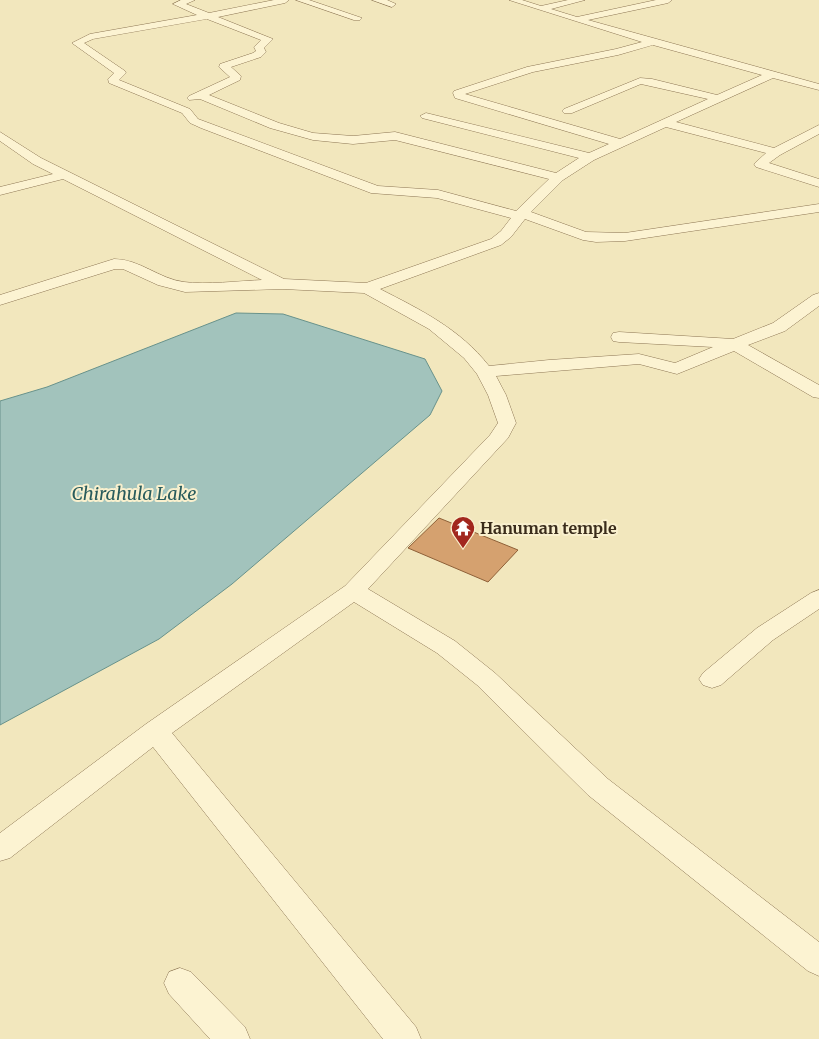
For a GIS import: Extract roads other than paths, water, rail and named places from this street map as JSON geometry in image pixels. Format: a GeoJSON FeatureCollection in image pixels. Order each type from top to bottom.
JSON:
{"type":"FeatureCollection","features":[{"type":"Feature","properties":{"kind":"street"},"geometry":{"type":"LineString","coordinates":[[174,105],[200,96],[236,78],[224,66],[257,55],[261,52],[259,47],[268,39],[177,4],[188,0]]}},
{"type":"Feature","properties":{"kind":"street"},"geometry":{"type":"LineString","coordinates":[[284,0],[90,38],[77,43],[121,73],[113,81],[174,105],[186,111],[194,121],[205,126],[362,186],[390,192],[438,194],[520,214],[584,236],[596,238],[626,237],[819,208]]}},
{"type":"Feature","properties":{"kind":"street"},"geometry":{"type":"LineString","coordinates":[[300,0],[357,18]]}},
{"type":"Feature","properties":{"kind":"street"},"geometry":{"type":"LineString","coordinates":[[376,0],[392,4]]}},
{"type":"Feature","properties":{"kind":"street"},"geometry":{"type":"LineString","coordinates":[[513,0],[652,42],[819,87]]}},
{"type":"Feature","properties":{"kind":"street"},"geometry":{"type":"LineString","coordinates":[[541,9],[581,0]]}},
{"type":"Feature","properties":{"kind":"street"},"geometry":{"type":"LineString","coordinates":[[577,19],[668,0]]}},
{"type":"Feature","properties":{"kind":"street"},"geometry":{"type":"LineString","coordinates":[[620,143],[459,96],[458,93],[531,68],[618,52],[652,42]]}},
{"type":"Feature","properties":{"kind":"street"},"geometry":{"type":"LineString","coordinates":[[0,300],[114,264],[126,264],[163,282],[185,286],[283,284],[367,288],[496,242],[520,214],[558,177],[590,157],[771,75]]}},
{"type":"Feature","properties":{"kind":"street"},"geometry":{"type":"LineString","coordinates":[[568,111],[640,81],[652,82],[718,99]]}},
{"type":"Feature","properties":{"kind":"street"},"geometry":{"type":"LineString","coordinates":[[200,96],[299,133],[353,140],[387,135],[395,136],[558,177]]}},
{"type":"Feature","properties":{"kind":"street"},"geometry":{"type":"LineString","coordinates":[[426,116],[590,157]]}},
{"type":"Feature","properties":{"kind":"street"},"geometry":{"type":"LineString","coordinates":[[665,123],[776,152]]}},
{"type":"Feature","properties":{"kind":"street"},"geometry":{"type":"LineString","coordinates":[[819,130],[776,152],[760,164],[819,183]]}},
{"type":"Feature","properties":{"kind":"street"},"geometry":{"type":"LineString","coordinates":[[0,136],[37,161],[283,284]]}},
{"type":"Feature","properties":{"kind":"street"},"geometry":{"type":"LineString","coordinates":[[0,191],[64,175]]}},
{"type":"Feature","properties":{"kind":"street"},"geometry":{"type":"LineString","coordinates":[[0,849],[155,731],[354,591],[498,438],[507,422],[500,398],[477,359],[449,333],[367,288]]}},
{"type":"Feature","properties":{"kind":"street"},"geometry":{"type":"LineString","coordinates":[[485,372],[549,365],[638,359],[677,370],[779,327],[819,298]]}},
{"type":"Feature","properties":{"kind":"street"},"geometry":{"type":"LineString","coordinates":[[619,337],[736,344],[819,393]]}},
{"type":"Feature","properties":{"kind":"street"},"geometry":{"type":"LineString","coordinates":[[354,591],[446,647],[486,679],[598,787],[819,961]]}},
{"type":"Feature","properties":{"kind":"street"},"geometry":{"type":"LineString","coordinates":[[712,680],[765,634],[819,598]]}},
{"type":"Feature","properties":{"kind":"street"},"geometry":{"type":"LineString","coordinates":[[155,731],[216,804],[404,1039]]}},
{"type":"Feature","properties":{"kind":"street"},"geometry":{"type":"LineString","coordinates":[[180,983],[233,1039]]}},
{"type":"Feature","properties":{"kind":"water","name":"Chirahula Lake"},"geometry":{"type":"Polygon","coordinates":[[[236,313],[283,314],[425,359],[442,391],[430,415],[232,584],[159,639],[0,725],[0,401],[47,387],[236,313]]]}},
{"type":"Feature","properties":{"kind":"place","name":"Hanuman temple"},"geometry":{"type":"Point","coordinates":[463,549]}}]}
